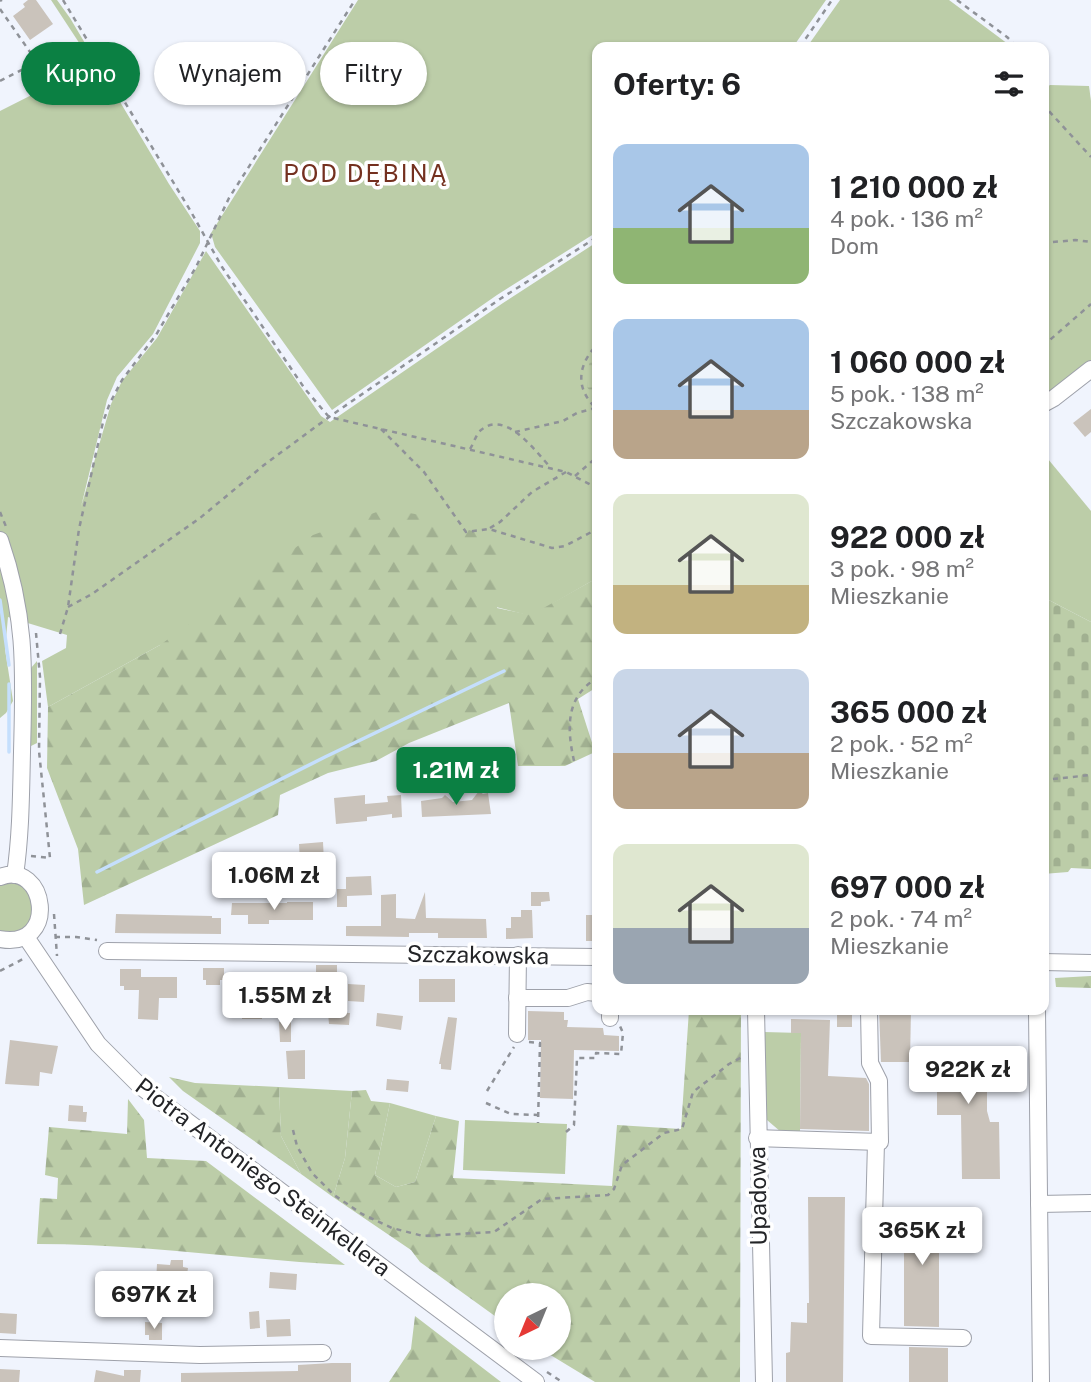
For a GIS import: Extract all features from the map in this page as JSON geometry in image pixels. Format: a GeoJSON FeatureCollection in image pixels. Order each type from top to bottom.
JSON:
{"type":"FeatureCollection","features":[{"type":"Feature","properties":{"kind":"street"},"geometry":{"type":"LineString","coordinates":[[1049,401],[1091,369]]}},
{"type":"Feature","properties":{"kind":"street"},"geometry":{"type":"LineString","coordinates":[[0,540],[17,598],[24,656],[22,797],[8,876],[32,886],[41,902],[38,923],[26,937],[1,940]]}},
{"type":"Feature","properties":{"kind":"street","name":"Piotra Antoniego Steinkellera"},"geometry":{"type":"LineString","coordinates":[[26,937],[98,1044],[140,1086],[536,1382]]}},
{"type":"Feature","properties":{"kind":"street","name":"Szczakowska"},"geometry":{"type":"LineString","coordinates":[[107,951],[592,957]]}},
{"type":"Feature","properties":{"kind":"street"},"geometry":{"type":"LineString","coordinates":[[518,956],[518,1036]]}},
{"type":"Feature","properties":{"kind":"street"},"geometry":{"type":"LineString","coordinates":[[1049,962],[1091,963]]}},
{"type":"Feature","properties":{"kind":"street"},"geometry":{"type":"LineString","coordinates":[[517,998],[568,998],[592,992]]}},
{"type":"Feature","properties":{"kind":"street","name":"Upadowa"},"geometry":{"type":"LineString","coordinates":[[756,1015],[764,1382]]}},
{"type":"Feature","properties":{"kind":"street"},"geometry":{"type":"LineString","coordinates":[[757,1138],[880,1142],[879,1081],[870,1063],[869,1015]]}},
{"type":"Feature","properties":{"kind":"street"},"geometry":{"type":"LineString","coordinates":[[1037,1015],[1041,1382]]}},
{"type":"Feature","properties":{"kind":"street"},"geometry":{"type":"LineString","coordinates":[[876,1142],[871,1336],[963,1338]]}},
{"type":"Feature","properties":{"kind":"street"},"geometry":{"type":"LineString","coordinates":[[1039,1204],[1091,1203]]}},
{"type":"Feature","properties":{"kind":"street"},"geometry":{"type":"LineString","coordinates":[[0,1348],[187,1355],[323,1353]]}},
{"type":"Feature","properties":{"kind":"path"},"geometry":{"type":"LineString","coordinates":[[63,0],[190,210],[206,242],[305,389],[329,417],[551,468],[566,472],[592,486]]}},
{"type":"Feature","properties":{"kind":"path"},"geometry":{"type":"LineString","coordinates":[[60,634],[68,607],[79,529],[103,422],[110,403],[122,380],[156,335],[196,267],[229,198],[355,0]]}},
{"type":"Feature","properties":{"kind":"path"},"geometry":{"type":"LineString","coordinates":[[803,42],[832,0]]}},
{"type":"Feature","properties":{"kind":"path"},"geometry":{"type":"LineString","coordinates":[[957,0],[1012,42]]}},
{"type":"Feature","properties":{"kind":"path"},"geometry":{"type":"LineString","coordinates":[[0,9],[23,42]]}},
{"type":"Feature","properties":{"kind":"path"},"geometry":{"type":"LineString","coordinates":[[0,81],[21,70]]}},
{"type":"Feature","properties":{"kind":"path"},"geometry":{"type":"LineString","coordinates":[[1049,111],[1091,157]]}},
{"type":"Feature","properties":{"kind":"path"},"geometry":{"type":"LineString","coordinates":[[68,607],[92,594],[200,518],[264,465],[329,417],[500,299],[592,240]]}},
{"type":"Feature","properties":{"kind":"path"},"geometry":{"type":"LineString","coordinates":[[1049,242],[1075,240],[1091,242]]}},
{"type":"Feature","properties":{"kind":"path"},"geometry":{"type":"LineString","coordinates":[[1049,341],[1082,315],[1091,304]]}},
{"type":"Feature","properties":{"kind":"path"},"geometry":{"type":"LineString","coordinates":[[592,350],[583,360],[581,379],[583,393],[592,403]]}},
{"type":"Feature","properties":{"kind":"path"},"geometry":{"type":"LineString","coordinates":[[514,432],[563,421],[592,409]]}},
{"type":"Feature","properties":{"kind":"path"},"geometry":{"type":"LineString","coordinates":[[470,449],[479,431],[492,423],[503,424],[551,468]]}},
{"type":"Feature","properties":{"kind":"path"},"geometry":{"type":"LineString","coordinates":[[380,429],[424,472],[466,532],[489,528],[500,522],[532,492],[566,472]]}},
{"type":"Feature","properties":{"kind":"path"},"geometry":{"type":"LineString","coordinates":[[575,477],[592,462]]}},
{"type":"Feature","properties":{"kind":"path"},"geometry":{"type":"LineString","coordinates":[[489,528],[552,548],[565,546],[592,532]]}},
{"type":"Feature","properties":{"kind":"path"},"geometry":{"type":"LineString","coordinates":[[574,761],[569,718],[574,699],[592,680]]}},
{"type":"Feature","properties":{"kind":"path"},"geometry":{"type":"LineString","coordinates":[[39,751],[50,858]]}},
{"type":"Feature","properties":{"kind":"path"},"geometry":{"type":"LineString","coordinates":[[1049,779],[1091,775]]}},
{"type":"Feature","properties":{"kind":"path"},"geometry":{"type":"LineString","coordinates":[[54,914],[57,957]]}},
{"type":"Feature","properties":{"kind":"path"},"geometry":{"type":"LineString","coordinates":[[566,1132],[574,1125],[577,1058],[596,1058],[596,1053],[621,1054],[623,1032],[613,1016]]}},
{"type":"Feature","properties":{"kind":"path"},"geometry":{"type":"LineString","coordinates":[[486,1091],[518,1036]]}},
{"type":"Feature","properties":{"kind":"path"},"geometry":{"type":"LineString","coordinates":[[538,1123],[540,1046]]}},
{"type":"Feature","properties":{"kind":"path"},"geometry":{"type":"LineString","coordinates":[[293,1130],[297,1146],[312,1173],[334,1195],[362,1214],[392,1228],[423,1236],[494,1232],[542,1199],[608,1195],[614,1189],[622,1165],[664,1133],[682,1129],[693,1092],[742,1056],[757,1057]]}},
{"type":"Feature","properties":{"kind":"path"},"geometry":{"type":"LineString","coordinates":[[486,1103],[510,1114],[538,1115]]}},
{"type":"Feature","properties":{"kind":"green space"},"geometry":{"type":"Polygon","coordinates":[[[51,0],[57,0],[84,42],[79,42],[51,0]]]}},
{"type":"Feature","properties":{"kind":"green space"},"geometry":{"type":"Polygon","coordinates":[[[358,0],[826,0],[797,42],[592,42],[592,235],[497,295],[332,410],[215,247],[211,233],[292,105],[306,105],[306,82],[320,60],[320,105],[427,105],[427,42],[332,42],[358,0]]]}},
{"type":"Feature","properties":{"kind":"green space"},"geometry":{"type":"Polygon","coordinates":[[[840,0],[949,0],[1005,42],[811,42],[840,0]]]}},
{"type":"Feature","properties":{"kind":"green space"},"geometry":{"type":"Polygon","coordinates":[[[1049,86],[1089,86],[1091,373],[1049,409],[1049,86]]]}},
{"type":"Feature","properties":{"kind":"green space"},"geometry":{"type":"Polygon","coordinates":[[[21,100],[21,105],[122,105],[200,231],[200,243],[153,334],[117,377],[107,400],[81,507],[111,404],[122,381],[157,338],[206,251],[321,416],[330,422],[592,245],[592,581],[531,616],[496,607],[160,645],[48,707],[42,661],[66,648],[67,635],[8,617],[5,649],[13,701],[0,718],[0,111],[21,100]]]}},
{"type":"Feature","properties":{"kind":"green space"},"geometry":{"type":"Polygon","coordinates":[[[592,360],[592,394],[587,387],[589,364],[592,360]]]}},
{"type":"Feature","properties":{"kind":"green space"},"geometry":{"type":"Polygon","coordinates":[[[1049,460],[1091,511],[1091,622],[1049,600],[1049,460]]]}},
{"type":"Feature","properties":{"kind":"green space"},"geometry":{"type":"Polygon","coordinates":[[[385,509],[433,517],[505,543],[497,608],[531,615],[592,581],[592,690],[578,699],[592,743],[592,753],[565,766],[518,766],[509,703],[409,743],[376,761],[328,773],[280,795],[278,815],[84,905],[78,849],[47,768],[48,707],[160,645],[313,535],[385,509]]]}},
{"type":"Feature","properties":{"kind":"green space"},"geometry":{"type":"Polygon","coordinates":[[[1049,600],[1091,622],[1091,869],[1071,868],[1068,872],[1049,874],[1049,600]]]}},
{"type":"Feature","properties":{"kind":"green space"},"geometry":{"type":"Polygon","coordinates":[[[37,661],[37,743],[31,746],[31,668],[37,661]]]}},
{"type":"Feature","properties":{"kind":"green space"},"geometry":{"type":"Polygon","coordinates":[[[0,880],[19,881],[33,893],[34,920],[21,933],[0,934],[0,880]]]}},
{"type":"Feature","properties":{"kind":"green space"},"geometry":{"type":"Polygon","coordinates":[[[1091,976],[1091,988],[1056,987],[1055,978],[1091,976]]]}},
{"type":"Feature","properties":{"kind":"green space"},"geometry":{"type":"Polygon","coordinates":[[[689,1015],[741,1015],[740,1382],[595,1382],[559,1360],[571,1360],[571,1283],[494,1283],[494,1315],[420,1262],[411,1250],[333,1197],[345,1158],[352,1091],[366,1090],[371,1101],[390,1103],[375,1175],[396,1187],[415,1182],[436,1116],[459,1121],[453,1178],[612,1186],[617,1125],[681,1129],[689,1015]]]}},
{"type":"Feature","properties":{"kind":"green space"},"geometry":{"type":"Polygon","coordinates":[[[764,1032],[801,1033],[800,1133],[781,1132],[767,1120],[764,1032]]]}},
{"type":"Feature","properties":{"kind":"green space"},"geometry":{"type":"Polygon","coordinates":[[[169,1077],[195,1083],[279,1087],[281,1136],[301,1174],[183,1091],[169,1077]]]}},
{"type":"Feature","properties":{"kind":"green space"},"geometry":{"type":"Polygon","coordinates":[[[279,1087],[352,1091],[345,1158],[333,1197],[301,1174],[281,1136],[279,1087]]]}},
{"type":"Feature","properties":{"kind":"green space"},"geometry":{"type":"Polygon","coordinates":[[[128,1099],[144,1120],[147,1158],[206,1161],[345,1265],[114,1246],[37,1244],[40,1198],[57,1199],[58,1178],[45,1175],[49,1127],[127,1134],[128,1099]]]}},
{"type":"Feature","properties":{"kind":"green space"},"geometry":{"type":"Polygon","coordinates":[[[390,1103],[436,1116],[415,1182],[396,1187],[375,1175],[390,1103]]]}},
{"type":"Feature","properties":{"kind":"green space"},"geometry":{"type":"Polygon","coordinates":[[[465,1120],[567,1124],[565,1174],[463,1170],[465,1120]]]}},
{"type":"Feature","properties":{"kind":"green space"},"geometry":{"type":"Polygon","coordinates":[[[415,1316],[501,1382],[389,1382],[411,1349],[415,1316]]]}},
{"type":"Feature","properties":{"kind":"building"},"geometry":{"type":"Polygon","coordinates":[[[28,0],[36,0],[53,24],[30,40],[13,16],[25,7],[23,4],[28,0]]]}},
{"type":"Feature","properties":{"kind":"building"},"geometry":{"type":"Polygon","coordinates":[[[1091,409],[1091,432],[1085,437],[1073,423],[1091,409]]]}},
{"type":"Feature","properties":{"kind":"building"},"geometry":{"type":"Polygon","coordinates":[[[479,791],[488,793],[491,814],[422,817],[421,801],[442,798],[445,795],[453,802],[472,800],[479,791]]]}},
{"type":"Feature","properties":{"kind":"building"},"geometry":{"type":"Polygon","coordinates":[[[365,795],[365,804],[388,802],[387,796],[401,795],[402,817],[392,818],[392,814],[367,817],[367,821],[336,824],[334,798],[365,795]]]}},
{"type":"Feature","properties":{"kind":"building"},"geometry":{"type":"Polygon","coordinates":[[[323,842],[324,862],[300,863],[299,844],[323,842]]]}},
{"type":"Feature","properties":{"kind":"building"},"geometry":{"type":"Polygon","coordinates":[[[371,876],[372,895],[347,896],[347,907],[337,907],[337,889],[346,889],[346,877],[371,876]]]}},
{"type":"Feature","properties":{"kind":"building"},"geometry":{"type":"Polygon","coordinates":[[[425,892],[426,918],[486,919],[487,938],[438,938],[438,933],[409,933],[409,937],[346,936],[346,926],[381,926],[381,895],[396,894],[396,918],[415,919],[425,892]]]}},
{"type":"Feature","properties":{"kind":"building"},"geometry":{"type":"Polygon","coordinates":[[[531,892],[549,892],[550,901],[541,902],[541,906],[531,906],[531,892]]]}},
{"type":"Feature","properties":{"kind":"building"},"geometry":{"type":"Polygon","coordinates":[[[313,902],[313,920],[269,920],[269,924],[248,924],[248,915],[231,915],[232,903],[313,902]]]}},
{"type":"Feature","properties":{"kind":"building"},"geometry":{"type":"Polygon","coordinates":[[[521,910],[532,910],[533,938],[506,939],[506,928],[511,928],[511,917],[521,917],[521,910]]]}},
{"type":"Feature","properties":{"kind":"building"},"geometry":{"type":"Polygon","coordinates":[[[116,914],[212,916],[221,918],[221,934],[115,933],[116,914]]]}},
{"type":"Feature","properties":{"kind":"building"},"geometry":{"type":"Polygon","coordinates":[[[586,915],[592,915],[592,941],[586,941],[586,915]]]}},
{"type":"Feature","properties":{"kind":"building"},"geometry":{"type":"Polygon","coordinates":[[[316,965],[337,965],[337,987],[304,987],[304,999],[292,999],[292,994],[285,993],[262,993],[262,1019],[242,1019],[242,975],[251,972],[255,975],[316,973],[316,965]]]}},
{"type":"Feature","properties":{"kind":"building"},"geometry":{"type":"Polygon","coordinates":[[[203,968],[224,968],[224,980],[220,980],[220,985],[206,985],[203,968]]]}},
{"type":"Feature","properties":{"kind":"building"},"geometry":{"type":"Polygon","coordinates":[[[120,969],[141,969],[141,977],[177,977],[177,998],[159,998],[158,1020],[138,1019],[139,990],[124,990],[124,986],[120,986],[120,969]]]}},
{"type":"Feature","properties":{"kind":"building"},"geometry":{"type":"Polygon","coordinates":[[[419,979],[455,979],[455,1002],[419,1002],[419,979]]]}},
{"type":"Feature","properties":{"kind":"building"},"geometry":{"type":"Polygon","coordinates":[[[348,984],[365,985],[364,1002],[348,1001],[348,984]]]}},
{"type":"Feature","properties":{"kind":"building"},"geometry":{"type":"Polygon","coordinates":[[[528,1011],[564,1012],[564,1020],[568,1020],[567,1027],[603,1028],[604,1035],[619,1036],[619,1051],[574,1050],[573,1099],[540,1098],[541,1040],[528,1040],[528,1011]]]}},
{"type":"Feature","properties":{"kind":"building"},"geometry":{"type":"Polygon","coordinates":[[[328,1013],[350,1013],[349,1025],[329,1024],[328,1013]]]}},
{"type":"Feature","properties":{"kind":"building"},"geometry":{"type":"Polygon","coordinates":[[[377,1013],[403,1016],[401,1030],[376,1026],[377,1013]]]}},
{"type":"Feature","properties":{"kind":"building"},"geometry":{"type":"Polygon","coordinates":[[[837,1015],[852,1015],[852,1027],[837,1027],[837,1015]]]}},
{"type":"Feature","properties":{"kind":"building"},"geometry":{"type":"Polygon","coordinates":[[[879,1015],[911,1015],[910,1062],[881,1062],[879,1015]]]}},
{"type":"Feature","properties":{"kind":"building"},"geometry":{"type":"Polygon","coordinates":[[[448,1017],[457,1018],[451,1070],[441,1069],[439,1064],[448,1017]]]}},
{"type":"Feature","properties":{"kind":"building"},"geometry":{"type":"Polygon","coordinates":[[[791,1019],[830,1020],[828,1076],[866,1078],[869,1084],[869,1131],[800,1129],[801,1033],[791,1033],[791,1019]]]}},
{"type":"Feature","properties":{"kind":"building"},"geometry":{"type":"Polygon","coordinates":[[[279,1022],[291,1022],[291,1042],[280,1042],[279,1022]]]}},
{"type":"Feature","properties":{"kind":"building"},"geometry":{"type":"Polygon","coordinates":[[[10,1040],[58,1046],[52,1074],[40,1072],[39,1086],[5,1084],[10,1040]]]}},
{"type":"Feature","properties":{"kind":"building"},"geometry":{"type":"Polygon","coordinates":[[[930,1046],[987,1046],[987,1111],[990,1122],[999,1122],[1000,1179],[962,1179],[961,1115],[937,1115],[937,1070],[930,1070],[930,1046]]]}},
{"type":"Feature","properties":{"kind":"building"},"geometry":{"type":"Polygon","coordinates":[[[305,1050],[305,1079],[288,1079],[286,1051],[305,1050]]]}},
{"type":"Feature","properties":{"kind":"building"},"geometry":{"type":"Polygon","coordinates":[[[387,1079],[409,1081],[408,1092],[386,1090],[387,1079]]]}},
{"type":"Feature","properties":{"kind":"building"},"geometry":{"type":"Polygon","coordinates":[[[69,1105],[83,1106],[83,1112],[87,1112],[86,1122],[68,1121],[69,1105]]]}},
{"type":"Feature","properties":{"kind":"building"},"geometry":{"type":"Polygon","coordinates":[[[808,1197],[845,1197],[843,1382],[786,1382],[786,1353],[790,1352],[791,1322],[807,1323],[808,1197]]]}},
{"type":"Feature","properties":{"kind":"building"},"geometry":{"type":"Polygon","coordinates":[[[904,1207],[939,1208],[939,1327],[904,1326],[904,1207]]]}},
{"type":"Feature","properties":{"kind":"building"},"geometry":{"type":"Polygon","coordinates":[[[171,1260],[183,1260],[183,1267],[188,1268],[185,1288],[165,1288],[165,1282],[156,1282],[157,1264],[170,1265],[171,1260]]]}},
{"type":"Feature","properties":{"kind":"building"},"geometry":{"type":"Polygon","coordinates":[[[270,1272],[297,1274],[296,1290],[269,1288],[270,1272]]]}},
{"type":"Feature","properties":{"kind":"building"},"geometry":{"type":"Polygon","coordinates":[[[259,1311],[260,1328],[250,1329],[249,1312],[259,1311]]]}},
{"type":"Feature","properties":{"kind":"building"},"geometry":{"type":"Polygon","coordinates":[[[0,1313],[17,1314],[16,1334],[0,1333],[0,1313]]]}},
{"type":"Feature","properties":{"kind":"building"},"geometry":{"type":"Polygon","coordinates":[[[290,1319],[291,1336],[267,1337],[266,1320],[290,1319]]]}},
{"type":"Feature","properties":{"kind":"building"},"geometry":{"type":"Polygon","coordinates":[[[145,1322],[162,1323],[162,1340],[149,1340],[149,1335],[145,1335],[145,1322]]]}},
{"type":"Feature","properties":{"kind":"building"},"geometry":{"type":"Polygon","coordinates":[[[909,1347],[948,1348],[948,1382],[909,1382],[909,1347]]]}},
{"type":"Feature","properties":{"kind":"building"},"geometry":{"type":"Polygon","coordinates":[[[351,1363],[351,1382],[181,1382],[181,1373],[298,1371],[298,1365],[351,1363]]]}},
{"type":"Feature","properties":{"kind":"building"},"geometry":{"type":"Polygon","coordinates":[[[0,1369],[20,1370],[19,1382],[0,1382],[0,1369]]]}},
{"type":"Feature","properties":{"kind":"building"},"geometry":{"type":"Polygon","coordinates":[[[96,1370],[124,1376],[124,1370],[141,1370],[140,1382],[94,1382],[96,1370]]]}},
{"type":"Feature","properties":{"kind":"waterway"},"geometry":{"type":"LineString","coordinates":[[0,600],[9,665]]}},
{"type":"Feature","properties":{"kind":"waterway"},"geometry":{"type":"LineString","coordinates":[[97,872],[325,757],[504,671]]}},
{"type":"Feature","properties":{"kind":"waterway"},"geometry":{"type":"LineString","coordinates":[[9,684],[9,752]]}},
{"type":"Feature","properties":{"kind":"district","name":"POD DĘBINĄ"},"geometry":{"type":"Point","coordinates":[366,174]}}]}
